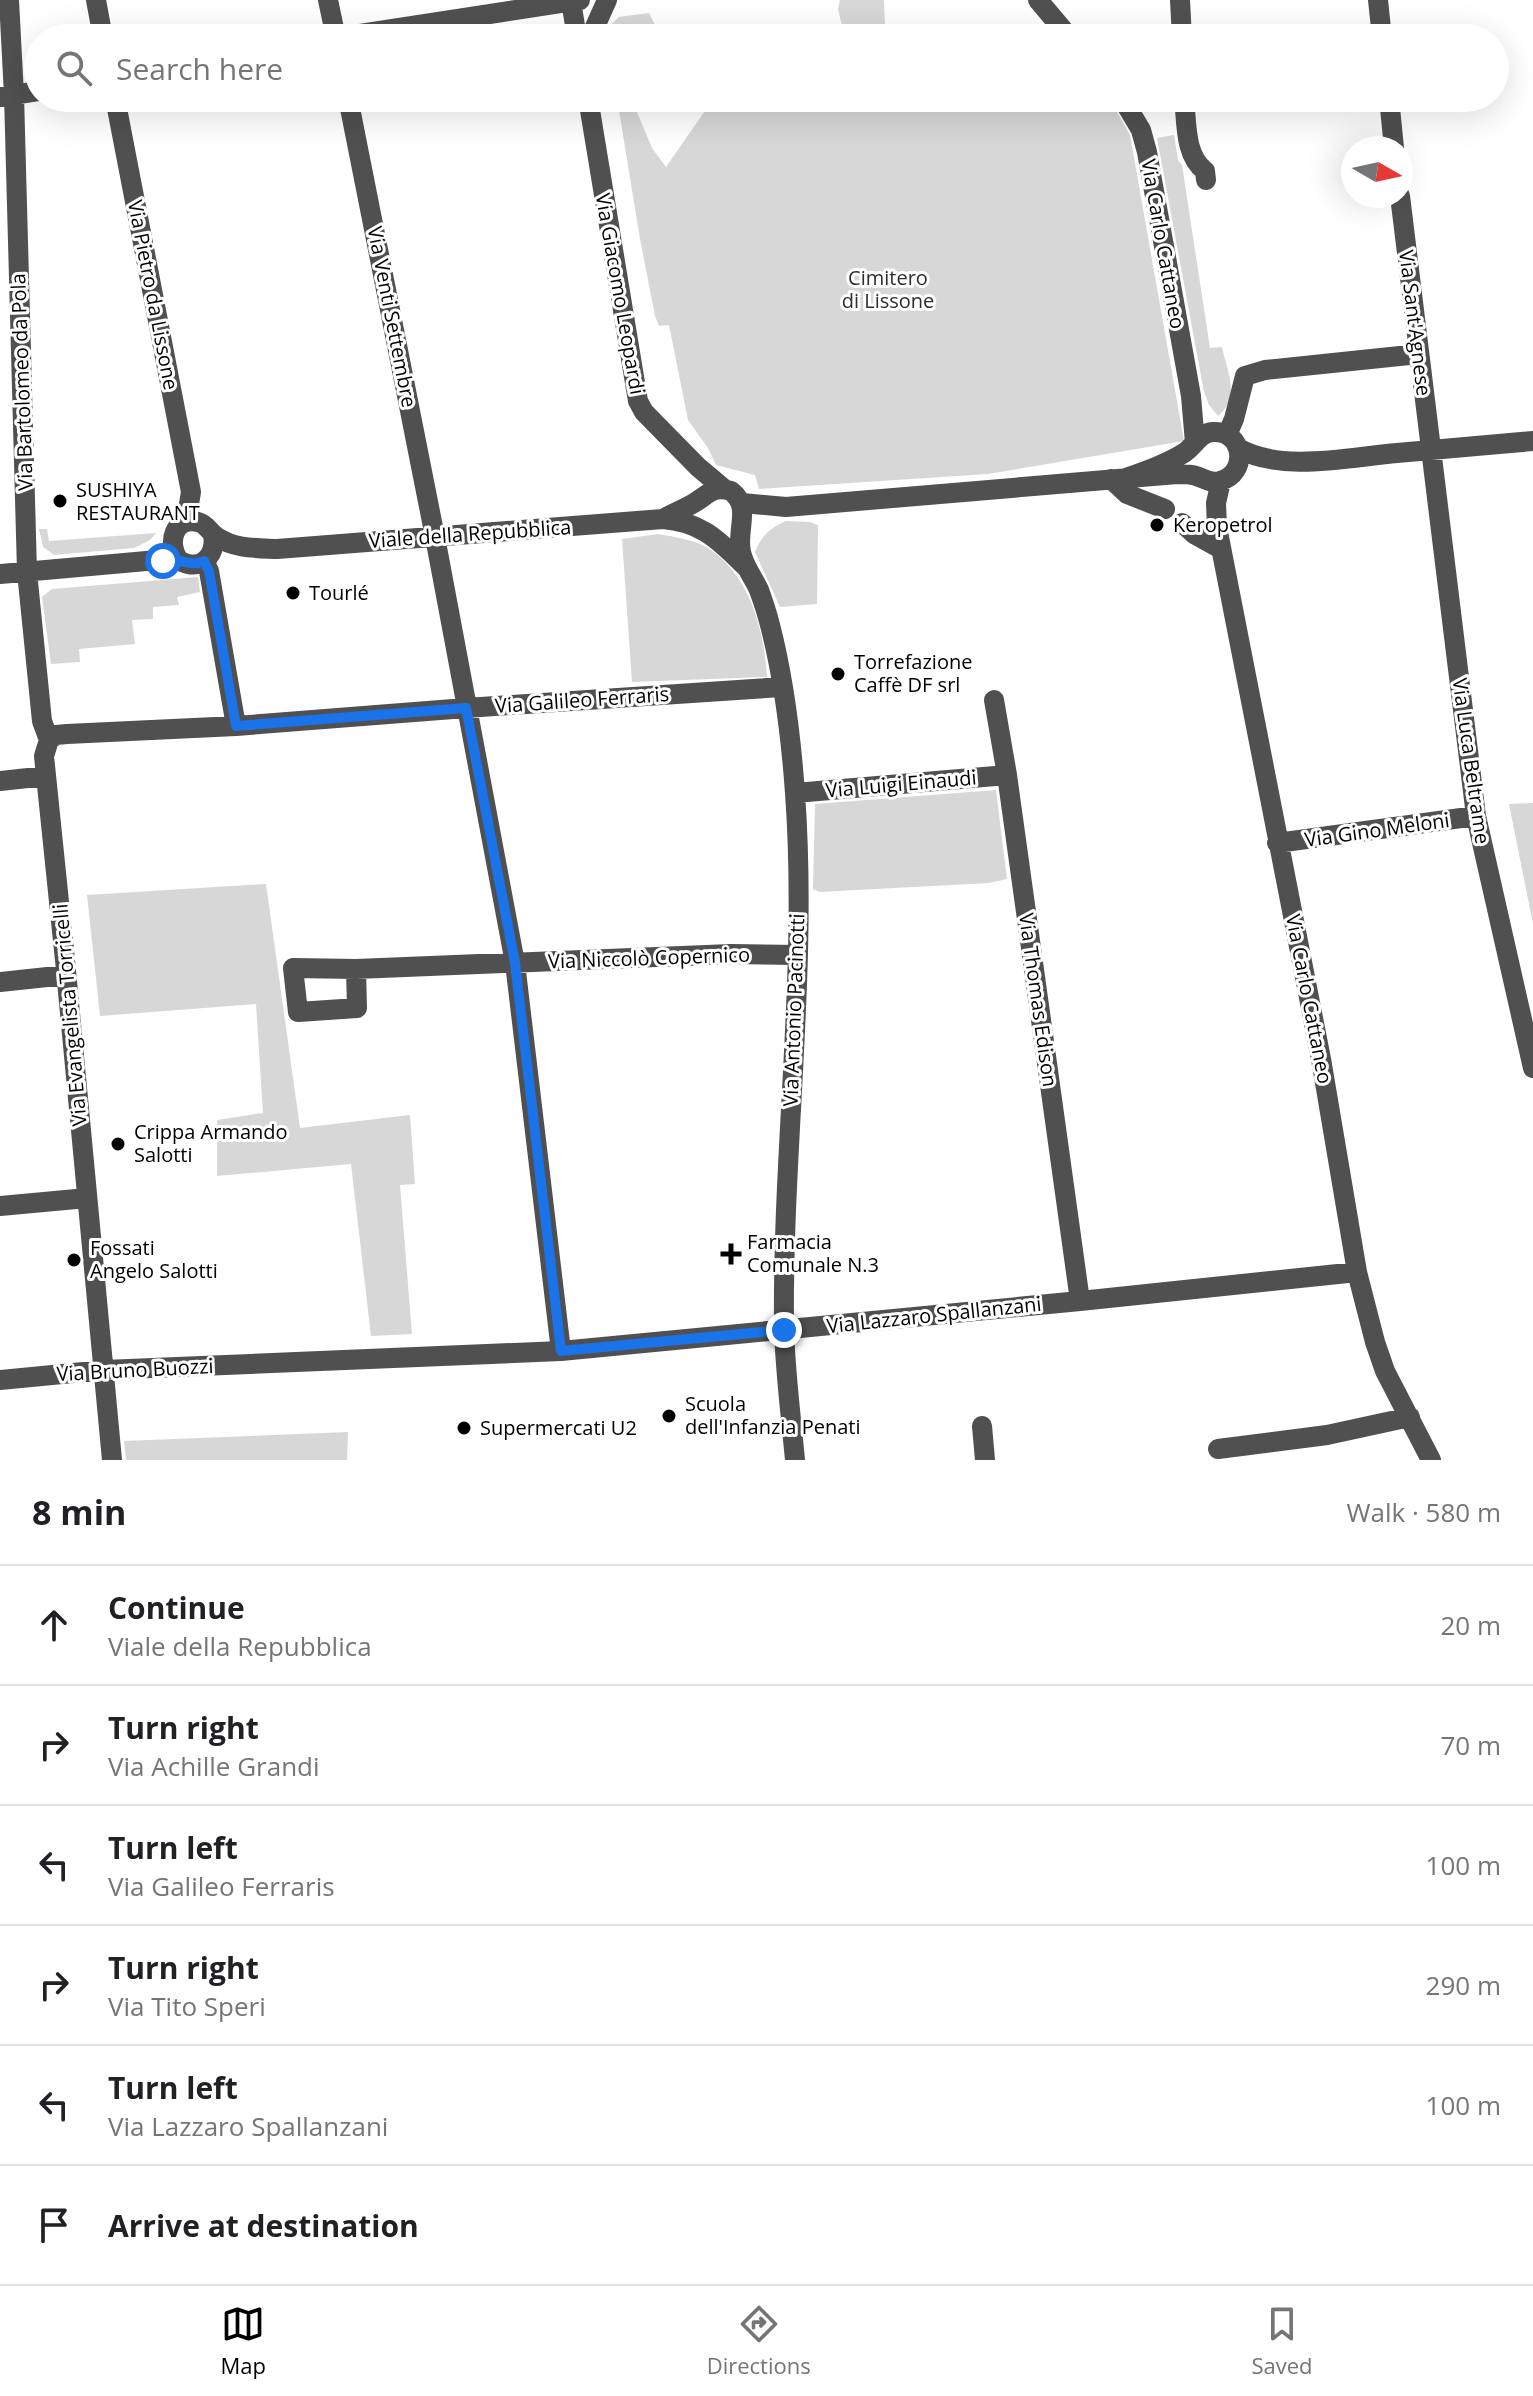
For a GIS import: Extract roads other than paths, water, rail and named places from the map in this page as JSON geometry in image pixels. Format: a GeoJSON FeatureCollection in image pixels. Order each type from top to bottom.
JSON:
{"type":"FeatureCollection","features":[{"type":"Feature","properties":{"kind":"street","name":"Via Bartolomeo da Pola"},"geometry":{"type":"LineString","coordinates":[[9,0],[7,96],[21,340],[27,572]]}},
{"type":"Feature","properties":{"kind":"street"},"geometry":{"type":"LineString","coordinates":[[96,0],[100,24]]}},
{"type":"Feature","properties":{"kind":"street"},"geometry":{"type":"LineString","coordinates":[[328,0],[333,24]]}},
{"type":"Feature","properties":{"kind":"street"},"geometry":{"type":"LineString","coordinates":[[596,24],[607,0]]}},
{"type":"Feature","properties":{"kind":"street"},"geometry":{"type":"LineString","coordinates":[[1038,0],[1058,24]]}},
{"type":"Feature","properties":{"kind":"street"},"geometry":{"type":"LineString","coordinates":[[1180,0],[1181,24]]}},
{"type":"Feature","properties":{"kind":"street"},"geometry":{"type":"LineString","coordinates":[[1378,0],[1381,24]]}},
{"type":"Feature","properties":{"kind":"street"},"geometry":{"type":"LineString","coordinates":[[427,24],[576,1],[577,24]]}},
{"type":"Feature","properties":{"kind":"street","name":"Via Pietro da Lissone"},"geometry":{"type":"LineString","coordinates":[[118,112],[191,492],[201,527]]}},
{"type":"Feature","properties":{"kind":"street","name":"Via Venti Settembre"},"geometry":{"type":"LineString","coordinates":[[351,112],[515,963],[561,1351]]}},
{"type":"Feature","properties":{"kind":"street","name":"Via Giacomo Leopardi"},"geometry":{"type":"LineString","coordinates":[[590,112],[638,401],[644,412],[723,488]]}},
{"type":"Feature","properties":{"kind":"street","name":"Via Carlo Cattaneo"},"geometry":{"type":"LineString","coordinates":[[1130,112],[1141,130],[1147,152],[1191,396],[1193,445]]}},
{"type":"Feature","properties":{"kind":"street"},"geometry":{"type":"LineString","coordinates":[[1186,112],[1191,153],[1197,165],[1205,171],[1206,180]]}},
{"type":"Feature","properties":{"kind":"street"},"geometry":{"type":"LineString","coordinates":[[1390,112],[1393,136]]}},
{"type":"Feature","properties":{"kind":"street","name":"Via Sant'Agnese"},"geometry":{"type":"LineString","coordinates":[[1401,208],[1430,450]]}},
{"type":"Feature","properties":{"kind":"street"},"geometry":{"type":"LineString","coordinates":[[0,341],[21,340]]}},
{"type":"Feature","properties":{"kind":"street"},"geometry":{"type":"LineString","coordinates":[[1227,438],[1245,376],[1257,372],[1419,354]]}},
{"type":"Feature","properties":{"kind":"street","name":"Via Carlo Cattaneo"},"geometry":{"type":"LineString","coordinates":[[1191,396],[1200,413],[1227,438]]}},
{"type":"Feature","properties":{"kind":"street"},"geometry":{"type":"LineString","coordinates":[[1119,479],[1165,463],[1206,433],[1227,438],[1254,456],[1308,461]]}},
{"type":"Feature","properties":{"kind":"street"},"geometry":{"type":"LineString","coordinates":[[1213,478],[1238,466],[1240,457],[1227,438]]}},
{"type":"Feature","properties":{"kind":"street"},"geometry":{"type":"LineString","coordinates":[[742,503],[786,507],[1177,474],[1213,478],[1308,461],[1533,441]]}},
{"type":"Feature","properties":{"kind":"street"},"geometry":{"type":"LineString","coordinates":[[1193,445],[1190,460],[1213,478]]}},
{"type":"Feature","properties":{"kind":"street","name":"Via Luca Beltrame"},"geometry":{"type":"LineString","coordinates":[[1430,450],[1476,816],[1533,1068]]}},
{"type":"Feature","properties":{"kind":"street"},"geometry":{"type":"LineString","coordinates":[[698,467],[700,499],[696,513],[707,531],[718,536],[730,533],[740,524],[786,507]]}},
{"type":"Feature","properties":{"kind":"street","name":"Via Carlo Cattaneo"},"geometry":{"type":"LineString","coordinates":[[1213,478],[1217,527],[1321,1059],[1357,1272],[1385,1371],[1431,1460]]}},
{"type":"Feature","properties":{"kind":"street"},"geometry":{"type":"LineString","coordinates":[[1119,479],[1127,494],[1165,509]]}},
{"type":"Feature","properties":{"kind":"street"},"geometry":{"type":"LineString","coordinates":[[723,488],[731,491],[742,503],[740,524]]}},
{"type":"Feature","properties":{"kind":"street","name":"Viale della Repubblica"},"geometry":{"type":"LineString","coordinates":[[663,519],[714,489],[723,488]]}},
{"type":"Feature","properties":{"kind":"street","name":"Viale della Repubblica"},"geometry":{"type":"LineString","coordinates":[[174,549],[193,565],[206,560],[277,549],[663,519],[676,520],[707,531]]}},
{"type":"Feature","properties":{"kind":"street"},"geometry":{"type":"LineString","coordinates":[[1182,523],[1194,534],[1221,549]]}},
{"type":"Feature","properties":{"kind":"street","name":"Via Antonio Pacinotti"},"geometry":{"type":"LineString","coordinates":[[740,524],[740,550],[770,624],[782,687],[795,793],[798,955],[784,1330],[795,1460]]}},
{"type":"Feature","properties":{"kind":"street"},"geometry":{"type":"LineString","coordinates":[[0,574],[134,561],[174,549],[174,532],[201,527],[214,547],[206,560],[236,726]]}},
{"type":"Feature","properties":{"kind":"street","name":"Viale della Repubblica"},"geometry":{"type":"LineString","coordinates":[[201,527],[227,543],[277,549]]}},
{"type":"Feature","properties":{"kind":"street","name":"Via Antonio Pacinotti"},"geometry":{"type":"LineString","coordinates":[[707,531],[745,566]]}},
{"type":"Feature","properties":{"kind":"street","name":"Via Evangelista Torricelli"},"geometry":{"type":"LineString","coordinates":[[27,572],[42,721],[49,740],[44,756],[112,1460]]}},
{"type":"Feature","properties":{"kind":"street","name":"Via Galileo Ferraris"},"geometry":{"type":"LineString","coordinates":[[49,740],[56,735],[67,734],[236,726],[782,687]]}},
{"type":"Feature","properties":{"kind":"street","name":"Via Thomas Edison"},"geometry":{"type":"LineString","coordinates":[[994,700],[1080,1301]]}},
{"type":"Feature","properties":{"kind":"street","name":"Via Luigi Einaudi"},"geometry":{"type":"LineString","coordinates":[[795,793],[1007,775]]}},
{"type":"Feature","properties":{"kind":"street"},"geometry":{"type":"LineString","coordinates":[[0,781],[46,776]]}},
{"type":"Feature","properties":{"kind":"street","name":"Via Gino Meloni"},"geometry":{"type":"LineString","coordinates":[[1277,843],[1476,816]]}},
{"type":"Feature","properties":{"kind":"street","name":"Via Niccolò Copernico"},"geometry":{"type":"LineString","coordinates":[[356,969],[731,954],[798,955]]}},
{"type":"Feature","properties":{"kind":"street"},"geometry":{"type":"LineString","coordinates":[[0,982],[66,975]]}},
{"type":"Feature","properties":{"kind":"street"},"geometry":{"type":"LineString","coordinates":[[0,1206],[87,1198]]}},
{"type":"Feature","properties":{"kind":"street","name":"Via Lazzaro Spallanzani"},"geometry":{"type":"LineString","coordinates":[[270,1363],[561,1351],[1357,1272]]}},
{"type":"Feature","properties":{"kind":"street","name":"Via Bruno Buozzi"},"geometry":{"type":"LineString","coordinates":[[0,1380],[104,1370],[270,1363]]}},
{"type":"Feature","properties":{"kind":"street"},"geometry":{"type":"LineString","coordinates":[[1218,1449],[1327,1435],[1410,1417]]}},
{"type":"Feature","properties":{"kind":"street"},"geometry":{"type":"LineString","coordinates":[[982,1426],[985,1460]]}},
{"type":"Feature","properties":{"kind":"place","name":"SUSHIYA RESTAURANT"},"geometry":{"type":"Point","coordinates":[60,501]}},
{"type":"Feature","properties":{"kind":"place","name":"Keropetrol"},"geometry":{"type":"Point","coordinates":[1157,525]}},
{"type":"Feature","properties":{"kind":"place","name":"Tourlé"},"geometry":{"type":"Point","coordinates":[293,593]}},
{"type":"Feature","properties":{"kind":"place","name":"Torrefazione Caffè DF srl"},"geometry":{"type":"Point","coordinates":[838,674]}},
{"type":"Feature","properties":{"kind":"place","name":"Crippa Armando Salotti"},"geometry":{"type":"Point","coordinates":[118,1144]}},
{"type":"Feature","properties":{"kind":"place","name":"Farmacia Comunale N.3"},"geometry":{"type":"Point","coordinates":[731,1254]}},
{"type":"Feature","properties":{"kind":"place","name":"Fossati Angelo Salotti"},"geometry":{"type":"Point","coordinates":[74,1260]}},
{"type":"Feature","properties":{"kind":"place","name":"Scuola dell'Infanzia Penati"},"geometry":{"type":"Point","coordinates":[669,1416]}},
{"type":"Feature","properties":{"kind":"place","name":"Supermercati U2"},"geometry":{"type":"Point","coordinates":[464,1428]}},
{"type":"Feature","properties":{"kind":"park label","name":"Cimitero di Lissone"},"geometry":{"type":"Point","coordinates":[888,290]}}]}
